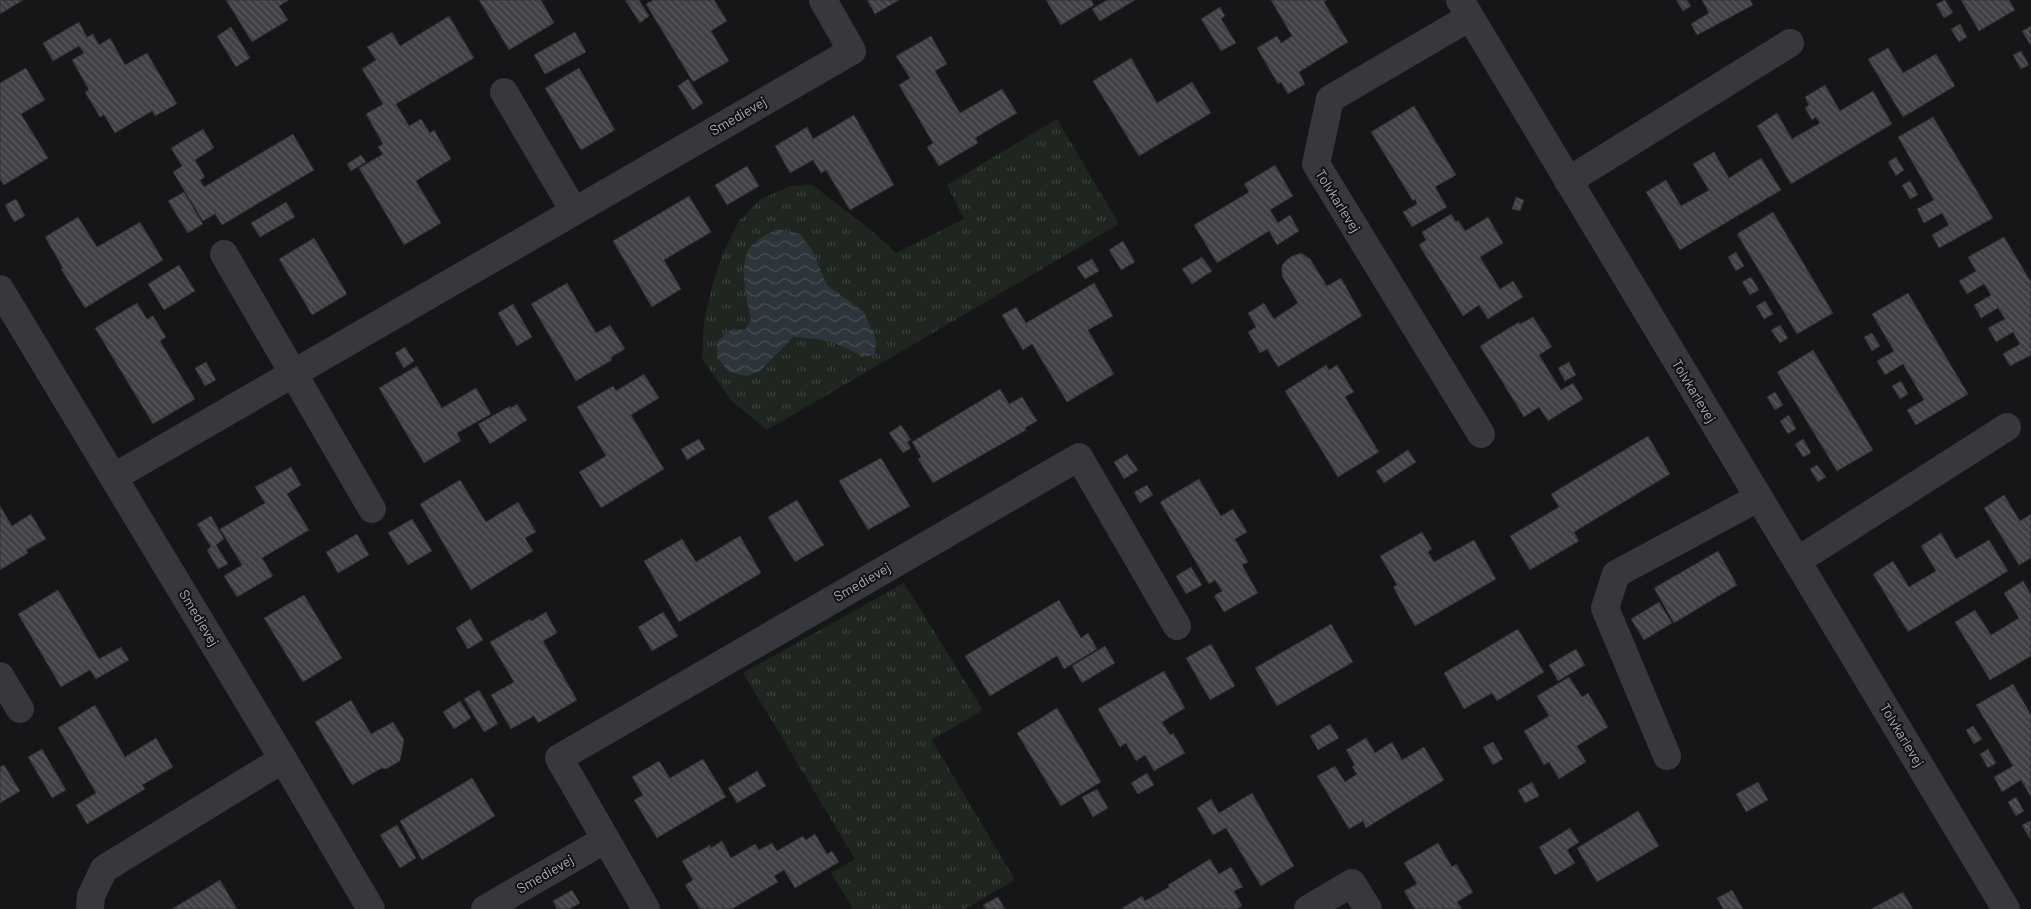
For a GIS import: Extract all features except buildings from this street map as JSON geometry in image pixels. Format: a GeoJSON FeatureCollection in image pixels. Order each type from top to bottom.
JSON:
{"type":"FeatureCollection","features":[{"type":"Feature","properties":{"kind":"street","name":"Smedievej"},"geometry":{"type":"LineString","coordinates":[[114,477],[852,51],[823,0]]}},
{"type":"Feature","properties":{"kind":"street","name":"Tolvkarlevej"},"geometry":{"type":"LineString","coordinates":[[1481,434],[1316,164],[1330,99],[1465,8],[2006,909]]}},
{"type":"Feature","properties":{"kind":"street"},"geometry":{"type":"LineString","coordinates":[[1568,180],[1790,43]]}},
{"type":"Feature","properties":{"kind":"street"},"geometry":{"type":"LineString","coordinates":[[504,92],[574,212]]}},
{"type":"Feature","properties":{"kind":"street"},"geometry":{"type":"LineString","coordinates":[[224,254],[372,509]]}},
{"type":"Feature","properties":{"kind":"street","name":"Smedievej"},"geometry":{"type":"LineString","coordinates":[[0,288],[371,909]]}},
{"type":"Feature","properties":{"kind":"street"},"geometry":{"type":"LineString","coordinates":[[1797,561],[2007,427]]}},
{"type":"Feature","properties":{"kind":"street","name":"Smedievej"},"geometry":{"type":"LineString","coordinates":[[646,909],[559,758],[1079,457],[1177,626]]}},
{"type":"Feature","properties":{"kind":"street"},"geometry":{"type":"LineString","coordinates":[[1667,756],[1605,608],[1616,574],[1758,498]]}},
{"type":"Feature","properties":{"kind":"street"},"geometry":{"type":"LineString","coordinates":[[0,676],[20,709]]}},
{"type":"Feature","properties":{"kind":"street"},"geometry":{"type":"LineString","coordinates":[[90,909],[91,896],[104,869],[283,759]]}},
{"type":"Feature","properties":{"kind":"street","name":"Smedievej"},"geometry":{"type":"LineString","coordinates":[[485,909],[606,839]]}},
{"type":"Feature","properties":{"kind":"street"},"geometry":{"type":"LineString","coordinates":[[1308,909],[1352,883],[1368,909]]}},
{"type":"Feature","properties":{"kind":"green space"},"geometry":{"type":"Polygon","coordinates":[[[1057,119],[1119,224],[767,430],[731,400],[702,359],[704,320],[723,253],[739,221],[761,199],[791,186],[813,185],[896,253],[964,219],[947,185],[1057,119]]]}},
{"type":"Feature","properties":{"kind":"green space"},"geometry":{"type":"Polygon","coordinates":[[[904,583],[983,710],[932,740],[1015,880],[965,909],[853,909],[831,873],[855,859],[743,673],[904,583]]]}},
{"type":"Feature","properties":{"kind":"water"},"geometry":{"type":"Polygon","coordinates":[[[776,229],[800,234],[812,250],[827,285],[864,312],[876,340],[875,355],[862,357],[829,342],[812,338],[793,337],[760,371],[747,376],[729,372],[717,357],[717,341],[733,329],[745,330],[751,320],[744,280],[745,260],[748,251],[755,242],[776,229]]]}}]}
